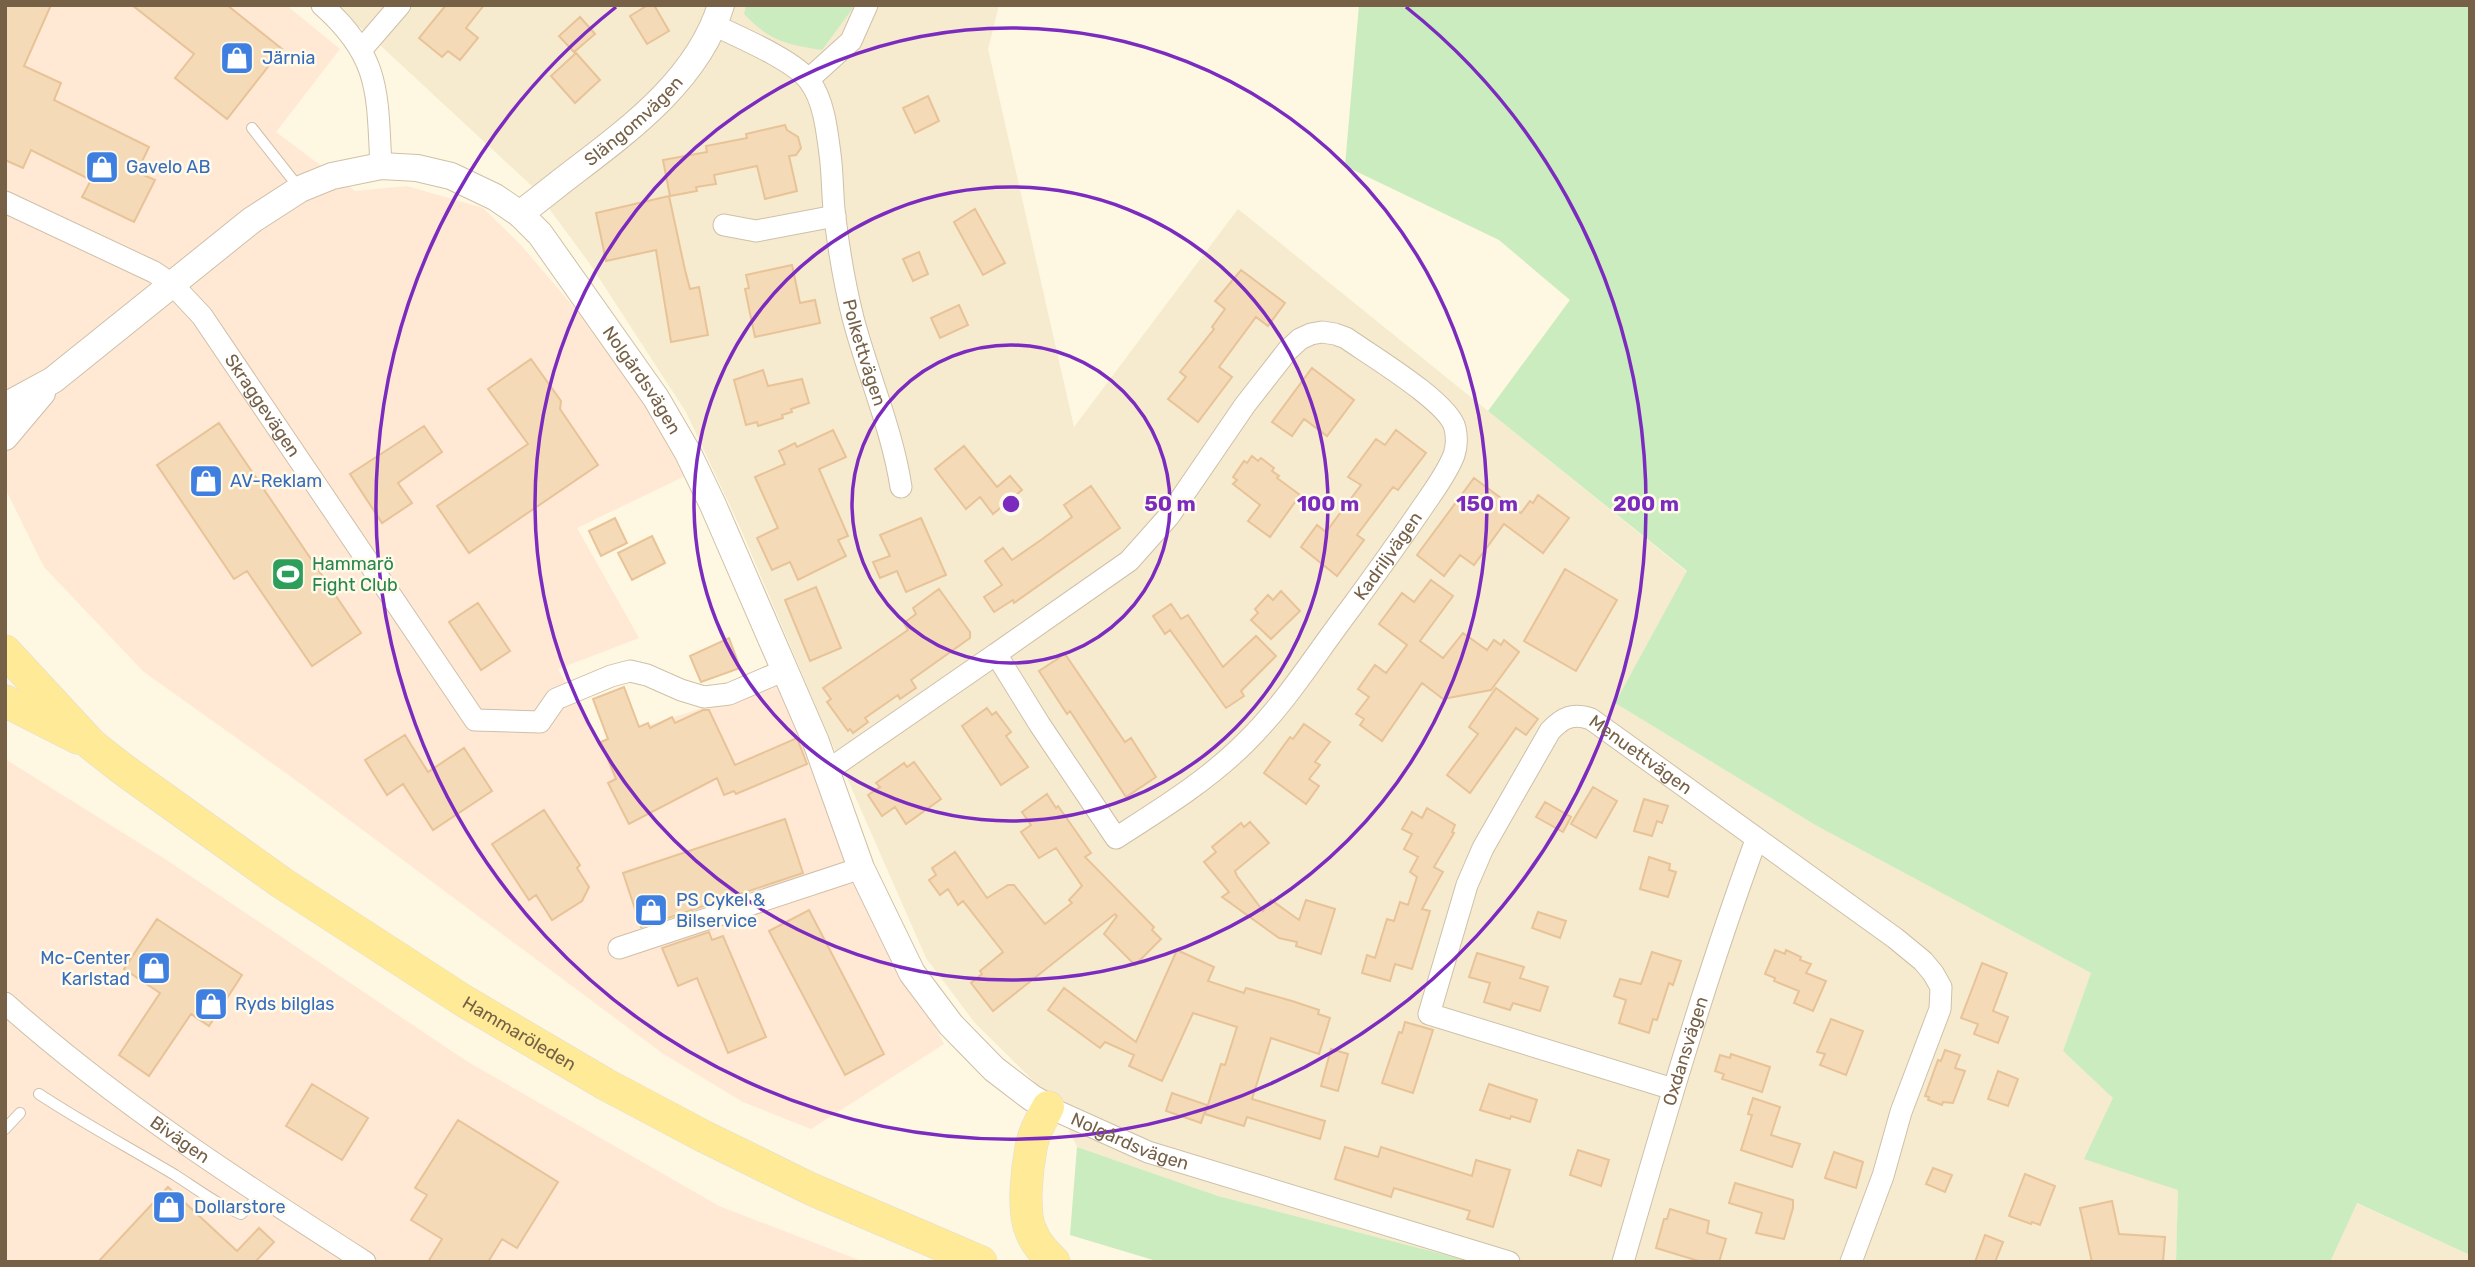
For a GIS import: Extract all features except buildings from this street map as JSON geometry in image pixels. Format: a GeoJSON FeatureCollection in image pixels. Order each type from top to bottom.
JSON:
{"type":"FeatureCollection","features":[{"type":"Feature","properties":{"kind":"main road","name":"Hammaröleden"},"geometry":{"type":"LineString","coordinates":[[5,651],[92,745],[135,778],[317,905],[464,1001],[605,1084],[703,1136],[811,1189],[981,1262]]}},
{"type":"Feature","properties":{"kind":"main road","name":"Hammaröleden"},"geometry":{"type":"LineString","coordinates":[[5,701],[92,745]]}},
{"type":"Feature","properties":{"kind":"main road"},"geometry":{"type":"LineString","coordinates":[[1048,1107],[1035,1133],[1031,1149],[1026,1210],[1030,1229],[1041,1249],[1054,1262]]}},
{"type":"Feature","properties":{"kind":"street"},"geometry":{"type":"LineString","coordinates":[[5,406],[53,380],[252,220],[300,189],[332,176],[381,166],[374,85],[362,50],[346,28],[322,5]]}},
{"type":"Feature","properties":{"kind":"street"},"geometry":{"type":"LineString","coordinates":[[362,50],[400,5]]}},
{"type":"Feature","properties":{"kind":"street"},"geometry":{"type":"LineString","coordinates":[[718,15],[809,79],[851,41],[867,5]]}},
{"type":"Feature","properties":{"kind":"street","name":"Slängomvägen"},"geometry":{"type":"LineString","coordinates":[[520,214],[603,150],[669,90],[692,61],[718,15]]}},
{"type":"Feature","properties":{"kind":"street","name":"Polkettvägen"},"geometry":{"type":"LineString","coordinates":[[809,79],[817,92],[830,149],[835,216],[853,317],[869,377],[896,452],[901,487]]}},
{"type":"Feature","properties":{"kind":"street","name":"Nolgårdsvägen"},"geometry":{"type":"LineString","coordinates":[[381,166],[417,167],[451,176],[488,193],[520,214],[559,258],[656,398],[713,505],[825,768],[861,868],[912,973],[951,1025],[994,1069],[1048,1107],[1148,1152],[1509,1262]]}},
{"type":"Feature","properties":{"kind":"street","name":"Skraggevägen"},"geometry":{"type":"LineString","coordinates":[[5,202],[154,272],[172,284],[202,316],[475,720],[540,722],[556,699],[630,671],[704,697],[729,694],[785,670]]}},
{"type":"Feature","properties":{"kind":"street"},"geometry":{"type":"LineString","coordinates":[[724,225],[756,231],[835,216]]}},
{"type":"Feature","properties":{"kind":"street","name":"Kadriljvägen"},"geometry":{"type":"LineString","coordinates":[[825,768],[837,764],[1129,561],[1169,516],[1245,404],[1300,339],[1322,332],[1346,338],[1426,394],[1454,422],[1457,443],[1444,476],[1395,549],[1329,636],[1296,685],[1227,760],[1185,794],[1116,838],[996,654]]}},
{"type":"Feature","properties":{"kind":"street"},"geometry":{"type":"LineString","coordinates":[[5,437],[53,380]]}},
{"type":"Feature","properties":{"kind":"street","name":"Menuettvägen"},"geometry":{"type":"LineString","coordinates":[[1673,1089],[1429,1014],[1467,885],[1483,848],[1550,731],[1566,718],[1579,715],[1591,719],[1675,778],[1923,961],[1941,987],[1940,1009],[1901,1112],[1883,1176],[1851,1262]]}},
{"type":"Feature","properties":{"kind":"street","name":"Oxdansvägen"},"geometry":{"type":"LineString","coordinates":[[1623,1262],[1673,1089],[1756,840]]}},
{"type":"Feature","properties":{"kind":"street"},"geometry":{"type":"LineString","coordinates":[[619,948],[861,868]]}},
{"type":"Feature","properties":{"kind":"street","name":"Bivägen"},"geometry":{"type":"LineString","coordinates":[[5,1003],[58,1050],[144,1117],[365,1262]]}},
{"type":"Feature","properties":{"kind":"lane"},"geometry":{"type":"LineString","coordinates":[[252,128],[300,189]]}},
{"type":"Feature","properties":{"kind":"lane"},"geometry":{"type":"LineString","coordinates":[[39,1094],[85,1124],[177,1176],[217,1204],[240,1214],[261,1195]]}},
{"type":"Feature","properties":{"kind":"lane"},"geometry":{"type":"LineString","coordinates":[[5,1129],[20,1113]]}},
{"type":"Feature","properties":{"kind":"shaded area"},"geometry":{"type":"Polygon","coordinates":[[[5,5],[286,5],[340,49],[276,132],[355,191],[407,186],[483,208],[520,244],[623,365],[685,476],[577,528],[639,638],[558,669],[599,741],[778,684],[816,768],[857,880],[944,1044],[811,1129],[743,1102],[662,1053],[297,781],[144,672],[44,567],[5,488],[5,5]]]}},
{"type":"Feature","properties":{"kind":"shaded area"},"geometry":{"type":"Polygon","coordinates":[[[331,5],[999,5],[988,49],[1074,427],[1238,209],[1687,572],[1615,703],[1817,826],[2091,973],[2063,1051],[2114,1098],[2178,1190],[2176,1262],[1473,1262],[1218,1196],[1077,1147],[1056,1103],[975,1023],[926,958],[740,527],[686,412],[590,264],[534,188],[366,32],[331,5]]]}},
{"type":"Feature","properties":{"kind":"shaded area"},"geometry":{"type":"Polygon","coordinates":[[[5,759],[168,861],[468,1062],[719,1206],[864,1262],[5,1262],[5,759]]]}},
{"type":"Feature","properties":{"kind":"shaded area"},"geometry":{"type":"Polygon","coordinates":[[[2356,1203],[2470,1255],[2470,1262],[2330,1262],[2356,1203]]]}},
{"type":"Feature","properties":{"kind":"green space"},"geometry":{"type":"Polygon","coordinates":[[[746,5],[847,5],[853,8],[822,50],[770,36],[744,14],[746,5]]]}},
{"type":"Feature","properties":{"kind":"green space"},"geometry":{"type":"Polygon","coordinates":[[[1359,5],[2470,5],[2470,1255],[2357,1203],[2330,1262],[2176,1262],[2178,1190],[2084,1159],[2113,1098],[2063,1051],[2091,973],[1817,826],[1615,703],[1687,571],[1488,411],[1570,300],[1499,240],[1345,166],[1359,5]]]}},
{"type":"Feature","properties":{"kind":"green space"},"geometry":{"type":"Polygon","coordinates":[[[1077,1147],[1218,1196],[1473,1262],[1160,1262],[1070,1235],[1077,1147]]]}},
{"type":"Feature","properties":{"kind":"place","name":"Järnia"},"geometry":{"type":"Point","coordinates":[237,58]}},
{"type":"Feature","properties":{"kind":"place","name":"Gavelo AB"},"geometry":{"type":"Point","coordinates":[102,167]}},
{"type":"Feature","properties":{"kind":"place","name":"AV-Reklam"},"geometry":{"type":"Point","coordinates":[206,481]}},
{"type":"Feature","properties":{"kind":"place","name":"Hammarö Fight Club"},"geometry":{"type":"Point","coordinates":[288,574]}},
{"type":"Feature","properties":{"kind":"place","name":"PS Cykel & Bilservice"},"geometry":{"type":"Point","coordinates":[651,910]}},
{"type":"Feature","properties":{"kind":"place","name":"Mc-Center Karlstad"},"geometry":{"type":"Point","coordinates":[154,968]}},
{"type":"Feature","properties":{"kind":"place","name":"Ryds bilglas"},"geometry":{"type":"Point","coordinates":[211,1004]}},
{"type":"Feature","properties":{"kind":"place","name":"Dollarstore"},"geometry":{"type":"Point","coordinates":[169,1207]}}]}
